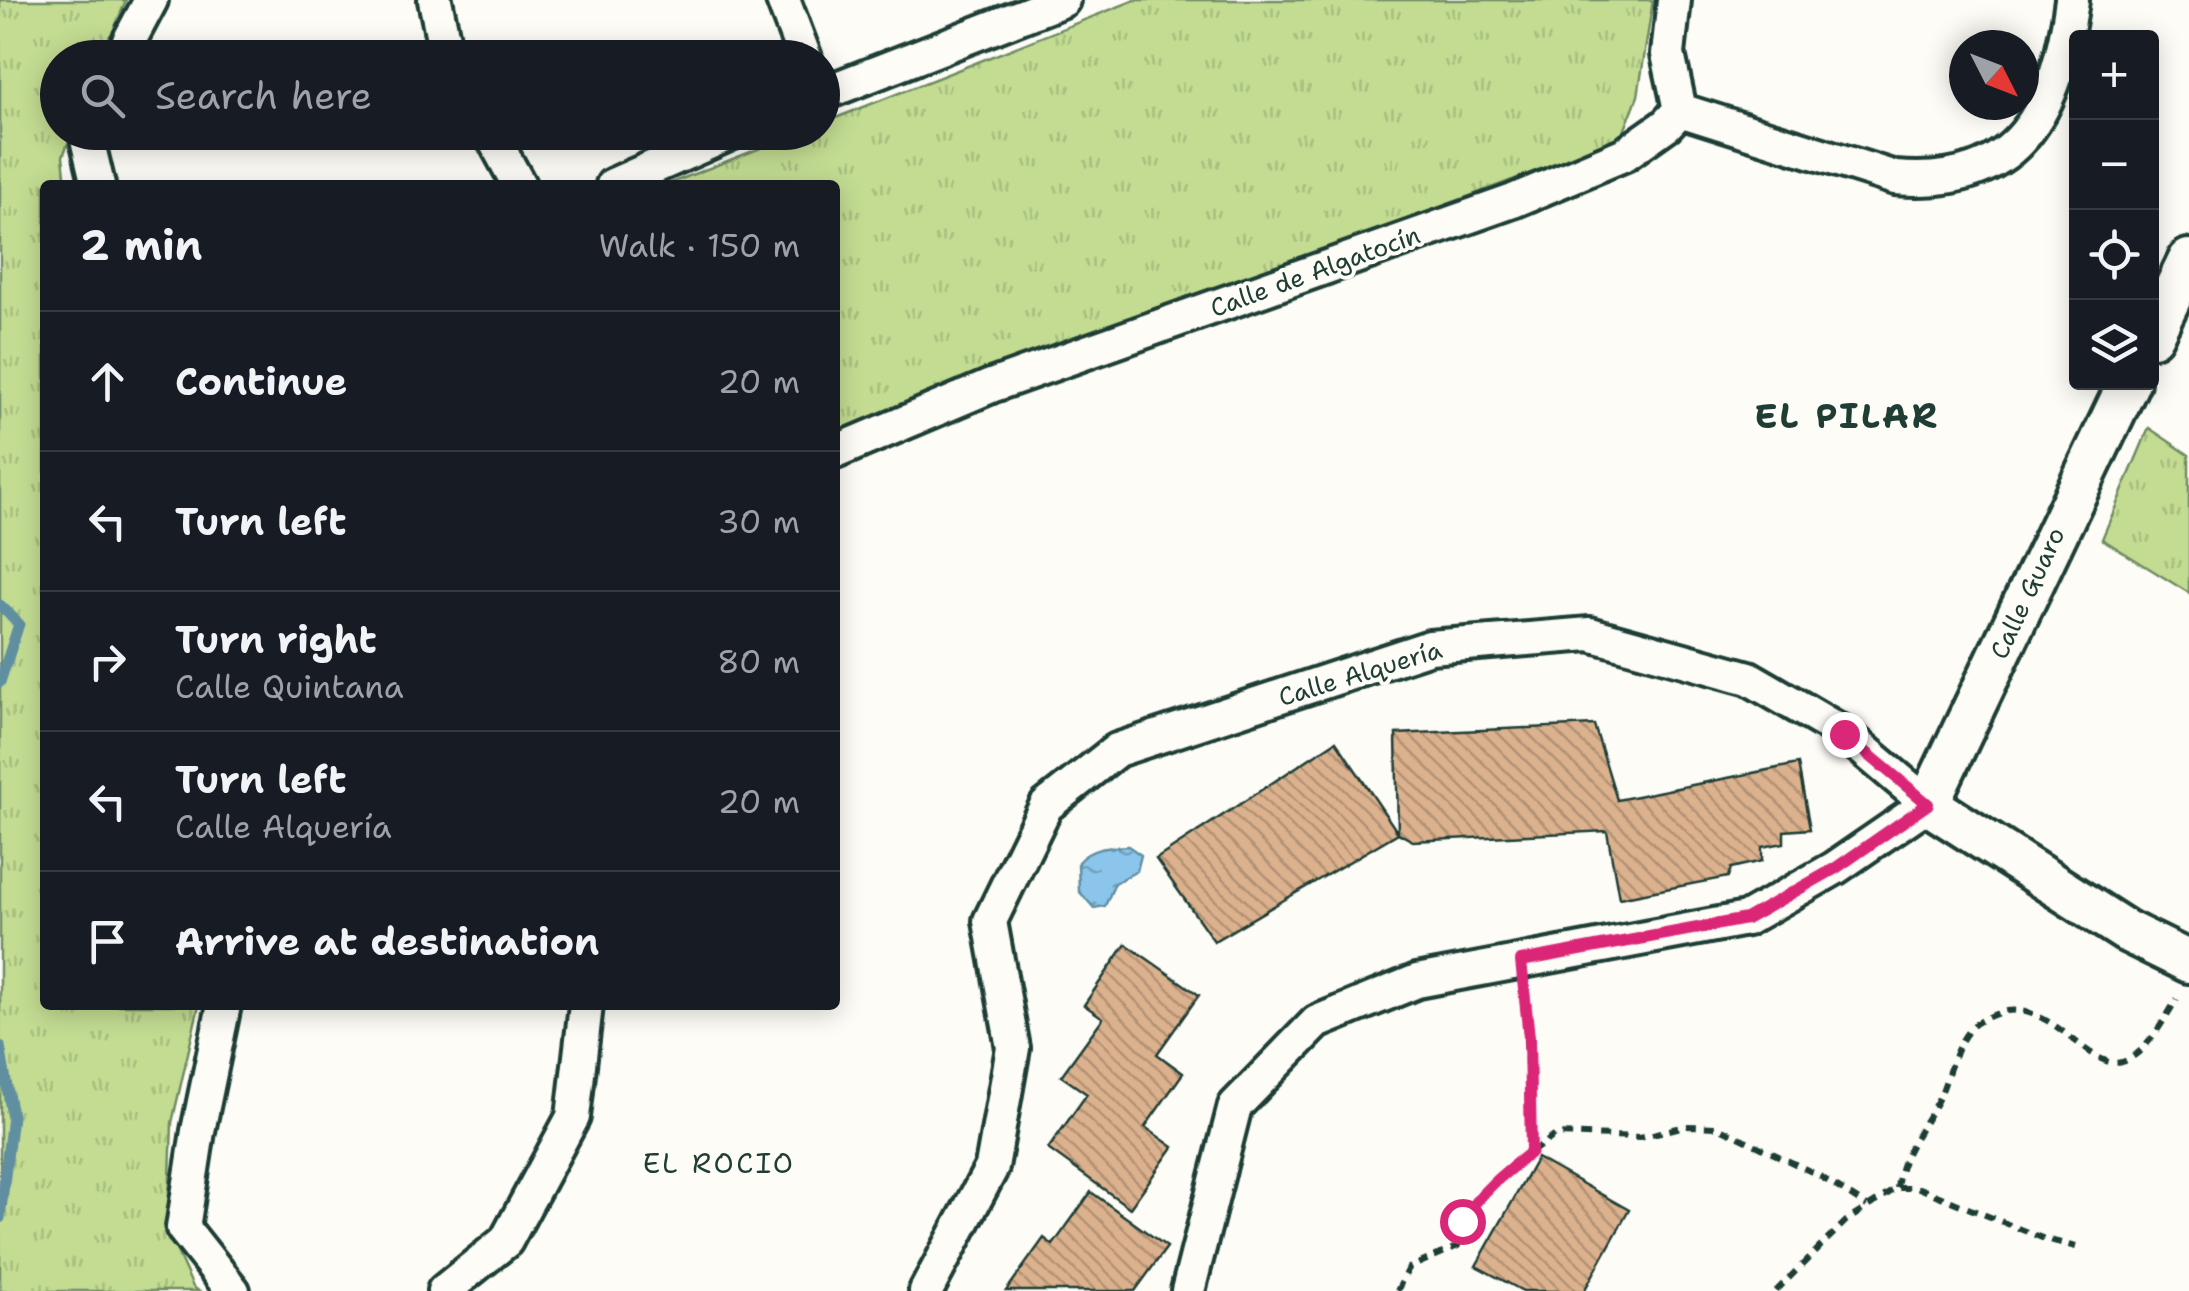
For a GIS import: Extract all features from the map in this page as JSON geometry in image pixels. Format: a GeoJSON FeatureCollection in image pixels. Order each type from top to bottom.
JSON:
{"type":"FeatureCollection","features":[{"type":"Feature","properties":{"kind":"street"},"geometry":{"type":"LineString","coordinates":[[130,40],[151,0]]}},
{"type":"Feature","properties":{"kind":"street"},"geometry":{"type":"LineString","coordinates":[[435,0],[444,40]]}},
{"type":"Feature","properties":{"kind":"street"},"geometry":{"type":"LineString","coordinates":[[783,0],[798,40]]}},
{"type":"Feature","properties":{"kind":"street"},"geometry":{"type":"LineString","coordinates":[[840,87],[1063,0]]}},
{"type":"Feature","properties":{"kind":"street"},"geometry":{"type":"LineString","coordinates":[[1674,0],[1668,54],[1680,110],[1895,178],[1930,182],[1968,174],[2002,154],[2032,127],[2049,98],[2061,64],[2072,0]]}},
{"type":"Feature","properties":{"kind":"street","name":"Calle de Algatocín"},"geometry":{"type":"LineString","coordinates":[[840,450],[991,386],[1513,201],[1625,154],[1680,110]]}},
{"type":"Feature","properties":{"kind":"street"},"geometry":{"type":"LineString","coordinates":[[90,150],[97,180]]}},
{"type":"Feature","properties":{"kind":"street"},"geometry":{"type":"LineString","coordinates":[[500,150],[517,180]]}},
{"type":"Feature","properties":{"kind":"street"},"geometry":{"type":"LineString","coordinates":[[623,180],[692,150]]}},
{"type":"Feature","properties":{"kind":"street"},"geometry":{"type":"LineString","coordinates":[[2159,322],[2189,260]]}},
{"type":"Feature","properties":{"kind":"street","name":"Calle Guaro"},"geometry":{"type":"LineString","coordinates":[[1928,804],[2125,390]]}},
{"type":"Feature","properties":{"kind":"street","name":"Calle Alquería"},"geometry":{"type":"LineString","coordinates":[[926,1291],[992,1167],[1013,1048],[990,921],[1046,806],[1118,750],[1430,648],[1590,634],[1750,678],[1844,734],[1928,804],[2126,930],[2184,978]]}},
{"type":"Feature","properties":{"kind":"street"},"geometry":{"type":"LineString","coordinates":[[1188,1291],[1234,1106],[1317,1022],[1417,980],[1746,919],[1836,868],[1928,804]]}},
{"type":"Feature","properties":{"kind":"street"},"geometry":{"type":"LineString","coordinates":[[223,1010],[183,1228],[234,1291]]}},
{"type":"Feature","properties":{"kind":"street"},"geometry":{"type":"LineString","coordinates":[[444,1291],[506,1241],[573,1116],[585,1010]]}},
{"type":"Feature","properties":{"kind":"path"},"geometry":{"type":"LineString","coordinates":[[1521,961],[1529,1037],[1531,1152]]}},
{"type":"Feature","properties":{"kind":"path"},"geometry":{"type":"LineString","coordinates":[[1897,1188],[1900,1162],[1939,1096],[1972,1026],[2000,1012],[2031,1013],[2066,1031],[2102,1060],[2122,1062],[2151,1041],[2184,978]]}},
{"type":"Feature","properties":{"kind":"path"},"geometry":{"type":"LineString","coordinates":[[1397,1291],[1409,1268],[1458,1246],[1462,1221],[1474,1203],[1500,1176],[1557,1134],[1640,1137],[1686,1126],[1718,1127],[1801,1166],[1868,1206]]}},
{"type":"Feature","properties":{"kind":"path"},"geometry":{"type":"LineString","coordinates":[[1776,1291],[1846,1221],[1897,1188],[1918,1188],[2042,1238],[2076,1247]]}},
{"type":"Feature","properties":{"kind":"green space"},"geometry":{"type":"Polygon","coordinates":[[[0,0],[126,0],[110,40],[40,40],[40,150],[65,150],[65,180],[40,180],[40,1010],[198,1010],[172,1123],[168,1232],[193,1287],[199,1291],[0,1291],[0,0]]]}},
{"type":"Feature","properties":{"kind":"green space"},"geometry":{"type":"Polygon","coordinates":[[[1135,0],[1653,0],[1638,96],[1621,139],[840,433],[840,180],[679,180],[756,150],[840,150],[840,116],[1135,0]]]}},
{"type":"Feature","properties":{"kind":"green space"},"geometry":{"type":"Polygon","coordinates":[[[2149,428],[2189,455],[2189,593],[2102,539],[2149,428]]]}},
{"type":"Feature","properties":{"kind":"water"},"geometry":{"type":"Polygon","coordinates":[[[1128,846],[1141,855],[1137,871],[1115,883],[1105,906],[1094,908],[1079,891],[1078,862],[1095,851],[1128,846]]]}},
{"type":"Feature","properties":{"kind":"building"},"geometry":{"type":"Polygon","coordinates":[[[1594,725],[1617,800],[1798,764],[1810,829],[1784,831],[1784,843],[1762,847],[1762,861],[1731,868],[1728,877],[1619,898],[1607,831],[1413,841],[1398,833],[1396,734],[1594,725]]]}},
{"type":"Feature","properties":{"kind":"building"},"geometry":{"type":"Polygon","coordinates":[[[1336,741],[1398,833],[1214,941],[1156,859],[1336,741]]]}},
{"type":"Feature","properties":{"kind":"building"},"geometry":{"type":"Polygon","coordinates":[[[1126,944],[1199,995],[1157,1054],[1183,1073],[1145,1127],[1173,1147],[1130,1208],[1048,1149],[1087,1094],[1061,1076],[1103,1018],[1084,1005],[1126,944]]]}},
{"type":"Feature","properties":{"kind":"building"},"geometry":{"type":"Polygon","coordinates":[[[1537,1158],[1629,1210],[1584,1291],[1523,1291],[1476,1266],[1537,1158]]]}},
{"type":"Feature","properties":{"kind":"building"},"geometry":{"type":"Polygon","coordinates":[[[1091,1192],[1167,1247],[1135,1291],[1006,1291],[1044,1238],[1053,1245],[1091,1192]]]}},
{"type":"Feature","properties":{"kind":"waterway"},"geometry":{"type":"LineString","coordinates":[[0,605],[19,624],[0,682]]}},
{"type":"Feature","properties":{"kind":"waterway"},"geometry":{"type":"LineString","coordinates":[[0,1046],[12,1116],[0,1218]]}},
{"type":"Feature","properties":{"kind":"district","name":"EL PILAR"},"geometry":{"type":"Point","coordinates":[1847,415]}},
{"type":"Feature","properties":{"kind":"district","name":"EL ROCIO"},"geometry":{"type":"Point","coordinates":[719,1163]}},
{"type":"Feature","properties":{"kind":"route"},"geometry":{"type":"LineString","coordinates":[[1462,1221],[1500,1176],[1531,1152],[1529,1037],[1521,961],[1746,919],[1836,868],[1928,804],[1844,734]]}}]}
